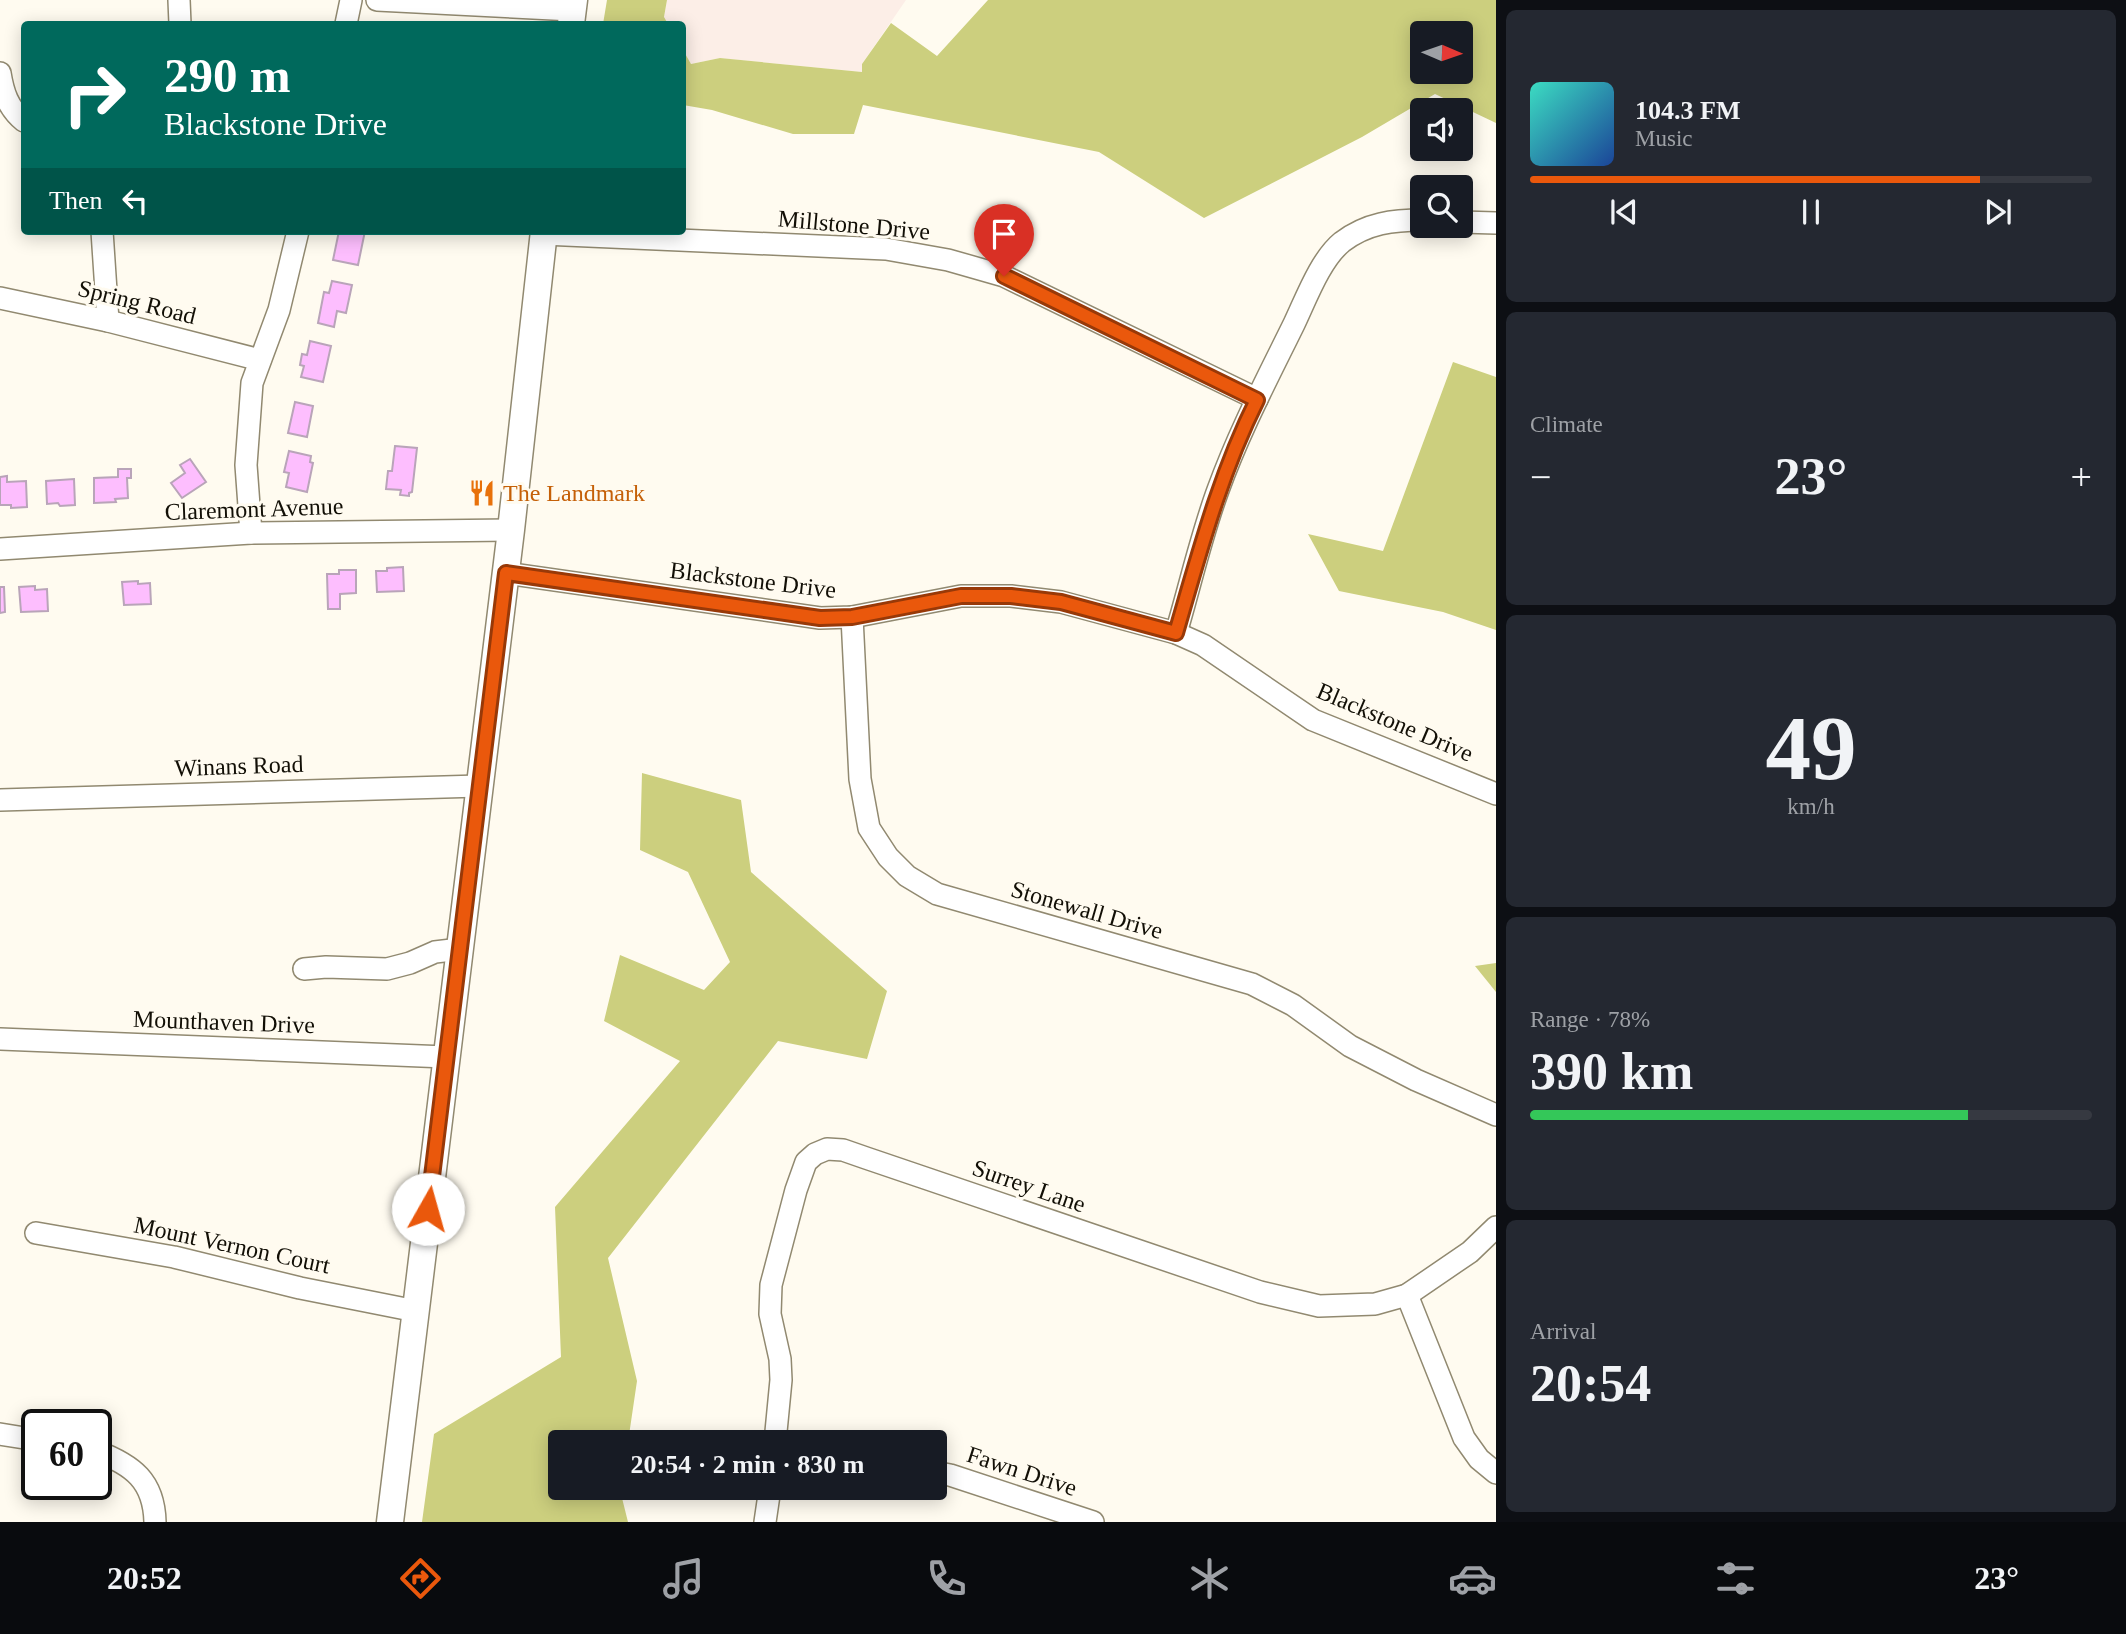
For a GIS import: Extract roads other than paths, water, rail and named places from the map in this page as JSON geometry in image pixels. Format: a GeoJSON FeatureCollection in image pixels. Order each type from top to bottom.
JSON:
{"type":"FeatureCollection","features":[{"type":"Feature","properties":{"kind":"main road"},"geometry":{"type":"LineString","coordinates":[[390,1522],[506,573],[543,235]]}},
{"type":"Feature","properties":{"kind":"street"},"geometry":{"type":"LineString","coordinates":[[178,0],[180,21]]}},
{"type":"Feature","properties":{"kind":"street"},"geometry":{"type":"LineString","coordinates":[[347,21],[351,0]]}},
{"type":"Feature","properties":{"kind":"street"},"geometry":{"type":"LineString","coordinates":[[377,0],[572,12]]}},
{"type":"Feature","properties":{"kind":"street"},"geometry":{"type":"LineString","coordinates":[[0,73],[4,95],[21,118]]}},
{"type":"Feature","properties":{"kind":"street"},"geometry":{"type":"LineString","coordinates":[[1176,633],[1218,492],[1243,428],[1328,258],[1340,244],[1358,232],[1381,222],[1410,221]]}},
{"type":"Feature","properties":{"kind":"street"},"geometry":{"type":"LineString","coordinates":[[1473,222],[1496,223]]}},
{"type":"Feature","properties":{"kind":"street"},"geometry":{"type":"LineString","coordinates":[[102,235],[108,321]]}},
{"type":"Feature","properties":{"kind":"street"},"geometry":{"type":"LineString","coordinates":[[251,533],[246,465],[252,383],[279,310],[297,235]]}},
{"type":"Feature","properties":{"kind":"street","name":"Millstone Drive"},"geometry":{"type":"LineString","coordinates":[[604,235],[886,249],[948,260],[1004,276],[1257,400]]}},
{"type":"Feature","properties":{"kind":"street","name":"Spring Road"},"geometry":{"type":"LineString","coordinates":[[0,298],[108,321],[260,360]]}},
{"type":"Feature","properties":{"kind":"street","name":"Claremont Avenue"},"geometry":{"type":"LineString","coordinates":[[0,549],[251,533],[511,530]]}},
{"type":"Feature","properties":{"kind":"street","name":"Blackstone Drive"},"geometry":{"type":"LineString","coordinates":[[506,573],[820,618],[852,617],[961,596],[1011,596],[1061,602],[1176,633],[1203,645],[1313,720],[1496,793]]}},
{"type":"Feature","properties":{"kind":"street","name":"Stonewall Drive"},"geometry":{"type":"LineString","coordinates":[[852,617],[860,779],[869,828],[888,858],[907,876],[937,894],[1252,984],[1293,1004],[1350,1046],[1416,1080],[1496,1115]]}},
{"type":"Feature","properties":{"kind":"street","name":"Winans Road"},"geometry":{"type":"LineString","coordinates":[[0,800],[480,786]]}},
{"type":"Feature","properties":{"kind":"street"},"geometry":{"type":"LineString","coordinates":[[304,969],[387,970],[435,952],[460,949]]}},
{"type":"Feature","properties":{"kind":"street","name":"Mounthaven Drive"},"geometry":{"type":"LineString","coordinates":[[0,1039],[446,1057]]}},
{"type":"Feature","properties":{"kind":"street","name":"Surrey Lane"},"geometry":{"type":"LineString","coordinates":[[776,1430],[781,1380],[770,1314],[771,1285],[806,1162],[827,1149],[843,1150],[1235,1283],[1319,1306],[1375,1304],[1407,1295],[1470,1252],[1496,1227]]}},
{"type":"Feature","properties":{"kind":"street","name":"Mount Vernon Court"},"geometry":{"type":"LineString","coordinates":[[36,1233],[174,1257],[300,1288],[416,1311]]}},
{"type":"Feature","properties":{"kind":"street"},"geometry":{"type":"LineString","coordinates":[[1407,1295],[1464,1438],[1479,1459],[1496,1473]]}},
{"type":"Feature","properties":{"kind":"street"},"geometry":{"type":"LineString","coordinates":[[0,1434],[21,1437]]}},
{"type":"Feature","properties":{"kind":"street"},"geometry":{"type":"LineString","coordinates":[[112,1457],[141,1476],[155,1503],[155,1522]]}},
{"type":"Feature","properties":{"kind":"street","name":"Fawn Drive"},"geometry":{"type":"LineString","coordinates":[[947,1474],[1058,1517],[1093,1522]]}},
{"type":"Feature","properties":{"kind":"street"},"geometry":{"type":"LineString","coordinates":[[765,1522],[768,1500]]}},
{"type":"Feature","properties":{"kind":"place","name":"The Landmark"},"geometry":{"type":"Point","coordinates":[482,493]}}]}
